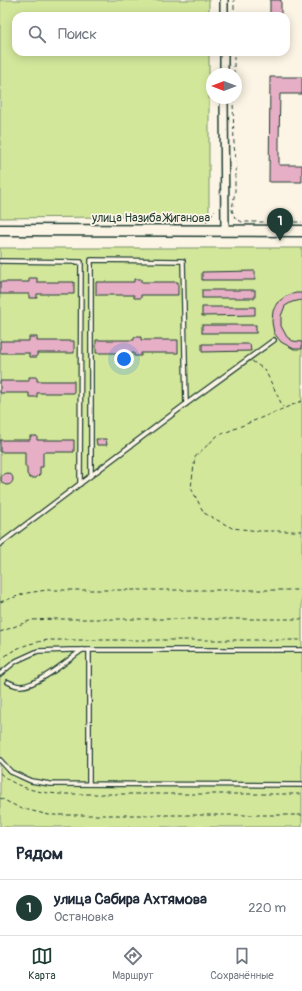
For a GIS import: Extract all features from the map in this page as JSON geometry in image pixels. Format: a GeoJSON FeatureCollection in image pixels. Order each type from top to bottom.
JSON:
{"type":"FeatureCollection","features":[{"type":"Feature","properties":{"kind":"street"},"geometry":{"type":"LineString","coordinates":[[224,0],[224,12]]}},
{"type":"Feature","properties":{"kind":"street"},"geometry":{"type":"LineString","coordinates":[[224,56],[224,68]]}},
{"type":"Feature","properties":{"kind":"street"},"geometry":{"type":"LineString","coordinates":[[224,104],[225,231]]}},
{"type":"Feature","properties":{"kind":"street","name":"улица Назиба Жиганова"},"geometry":{"type":"LineString","coordinates":[[0,230],[302,231]]}},
{"type":"Feature","properties":{"kind":"lane"},"geometry":{"type":"LineString","coordinates":[[91,474],[91,260],[183,261],[186,404]]}},
{"type":"Feature","properties":{"kind":"lane"},"geometry":{"type":"LineString","coordinates":[[0,261],[81,262],[80,484]]}},
{"type":"Feature","properties":{"kind":"lane"},"geometry":{"type":"LineString","coordinates":[[0,544],[80,484],[91,474],[274,340]]}},
{"type":"Feature","properties":{"kind":"lane"},"geometry":{"type":"LineString","coordinates":[[8,682],[21,686],[39,681],[82,650]]}},
{"type":"Feature","properties":{"kind":"lane"},"geometry":{"type":"LineString","coordinates":[[89,650],[89,784]]}},
{"type":"Feature","properties":{"kind":"lane"},"geometry":{"type":"LineString","coordinates":[[0,674],[16,660],[38,651],[302,650]]}},
{"type":"Feature","properties":{"kind":"lane"},"geometry":{"type":"LineString","coordinates":[[0,760],[11,772],[31,781],[50,784],[302,785]]}},
{"type":"Feature","properties":{"kind":"path"},"geometry":{"type":"LineString","coordinates":[[234,0],[234,12]]}},
{"type":"Feature","properties":{"kind":"path"},"geometry":{"type":"LineString","coordinates":[[234,56],[234,68]]}},
{"type":"Feature","properties":{"kind":"path"},"geometry":{"type":"LineString","coordinates":[[234,104],[234,146],[237,167],[235,171],[235,192],[232,210],[235,218],[242,222],[302,222]]}},
{"type":"Feature","properties":{"kind":"path"},"geometry":{"type":"LineString","coordinates":[[149,222],[172,218],[206,222],[215,210]]}},
{"type":"Feature","properties":{"kind":"path"},"geometry":{"type":"LineString","coordinates":[[248,359],[265,370],[283,408]]}},
{"type":"Feature","properties":{"kind":"path"},"geometry":{"type":"LineString","coordinates":[[302,401],[217,436],[195,457],[191,488],[204,513],[232,528],[260,531],[302,531]]}},
{"type":"Feature","properties":{"kind":"path"},"geometry":{"type":"LineString","coordinates":[[0,602],[27,593],[47,590],[302,590]]}},
{"type":"Feature","properties":{"kind":"path"},"geometry":{"type":"LineString","coordinates":[[0,632],[32,620],[302,619]]}},
{"type":"Feature","properties":{"kind":"path"},"geometry":{"type":"LineString","coordinates":[[0,661],[5,656],[26,644],[48,640],[302,640]]}},
{"type":"Feature","properties":{"kind":"path"},"geometry":{"type":"LineString","coordinates":[[0,773],[14,784],[39,792],[58,794],[302,794]]}},
{"type":"Feature","properties":{"kind":"path"},"geometry":{"type":"LineString","coordinates":[[0,798],[20,808],[49,815],[302,815]]}},
{"type":"Feature","properties":{"kind":"green space"},"geometry":{"type":"Polygon","coordinates":[[[0,0],[209,0],[209,12],[12,12],[12,56],[209,56],[209,68],[206,68],[206,104],[209,104],[209,216],[0,218],[0,0]]]}},
{"type":"Feature","properties":{"kind":"green space"},"geometry":{"type":"Polygon","coordinates":[[[0,248],[302,248],[302,827],[0,827],[0,248]]]}},
{"type":"Feature","properties":{"kind":"building"},"geometry":{"type":"Polygon","coordinates":[[[270,0],[281,0],[281,12],[270,12],[270,0]]]}},
{"type":"Feature","properties":{"kind":"building"},"geometry":{"type":"Polygon","coordinates":[[[270,77],[302,77],[302,94],[280,94],[279,165],[302,165],[302,182],[269,182],[270,77]]]}},
{"type":"Feature","properties":{"kind":"building"},"geometry":{"type":"Polygon","coordinates":[[[255,271],[255,280],[202,280],[202,272],[255,271]]]}},
{"type":"Feature","properties":{"kind":"building"},"geometry":{"type":"Polygon","coordinates":[[[29,278],[37,278],[37,282],[74,282],[74,294],[37,294],[37,298],[29,298],[29,294],[0,294],[0,282],[29,282],[29,278]]]}},
{"type":"Feature","properties":{"kind":"building"},"geometry":{"type":"Polygon","coordinates":[[[134,279],[141,279],[141,282],[178,282],[178,295],[141,295],[141,298],[134,298],[134,295],[96,295],[96,282],[134,282],[134,279]]]}},
{"type":"Feature","properties":{"kind":"building"},"geometry":{"type":"Polygon","coordinates":[[[202,290],[255,290],[255,298],[202,298],[202,290]]]}},
{"type":"Feature","properties":{"kind":"building"},"geometry":{"type":"Polygon","coordinates":[[[302,293],[302,300],[292,302],[285,306],[281,316],[281,326],[287,337],[293,341],[302,342],[302,349],[294,349],[281,342],[274,333],[272,322],[273,311],[277,303],[286,296],[302,293]]]}},
{"type":"Feature","properties":{"kind":"building"},"geometry":{"type":"Polygon","coordinates":[[[202,307],[255,307],[255,315],[202,316],[202,307]]]}},
{"type":"Feature","properties":{"kind":"building"},"geometry":{"type":"Polygon","coordinates":[[[202,325],[256,325],[256,333],[202,333],[202,325]]]}},
{"type":"Feature","properties":{"kind":"building"},"geometry":{"type":"Polygon","coordinates":[[[29,337],[37,337],[37,341],[74,341],[74,353],[37,353],[37,357],[29,357],[29,353],[0,353],[0,341],[29,341],[29,337]]]}},
{"type":"Feature","properties":{"kind":"building"},"geometry":{"type":"Polygon","coordinates":[[[134,337],[141,337],[141,340],[178,340],[178,353],[141,353],[141,356],[134,356],[134,353],[96,353],[96,340],[134,340],[134,337]]]}},
{"type":"Feature","properties":{"kind":"building"},"geometry":{"type":"Polygon","coordinates":[[[202,344],[250,344],[251,351],[202,352],[202,344]]]}},
{"type":"Feature","properties":{"kind":"building"},"geometry":{"type":"Polygon","coordinates":[[[29,377],[37,377],[37,381],[74,381],[74,393],[37,393],[37,397],[29,397],[29,393],[0,393],[0,381],[29,381],[29,377]]]}},
{"type":"Feature","properties":{"kind":"building"},"geometry":{"type":"Polygon","coordinates":[[[30,436],[37,436],[37,440],[74,440],[74,452],[43,452],[43,467],[40,467],[40,474],[36,478],[30,478],[27,474],[27,467],[25,467],[25,452],[0,452],[0,440],[30,440],[30,436]]]}},
{"type":"Feature","properties":{"kind":"building"},"geometry":{"type":"Polygon","coordinates":[[[96,439],[106,439],[107,445],[97,445],[96,439]]]}},
{"type":"Feature","properties":{"kind":"building"},"geometry":{"type":"Polygon","coordinates":[[[5,473],[9,473],[13,479],[9,485],[5,485],[1,481],[1,477],[5,473]]]}},
{"type":"Feature","properties":{"kind":"place","name":"улица Сабира Ахтямова"},"geometry":{"type":"Point","coordinates":[280,241]}}]}
